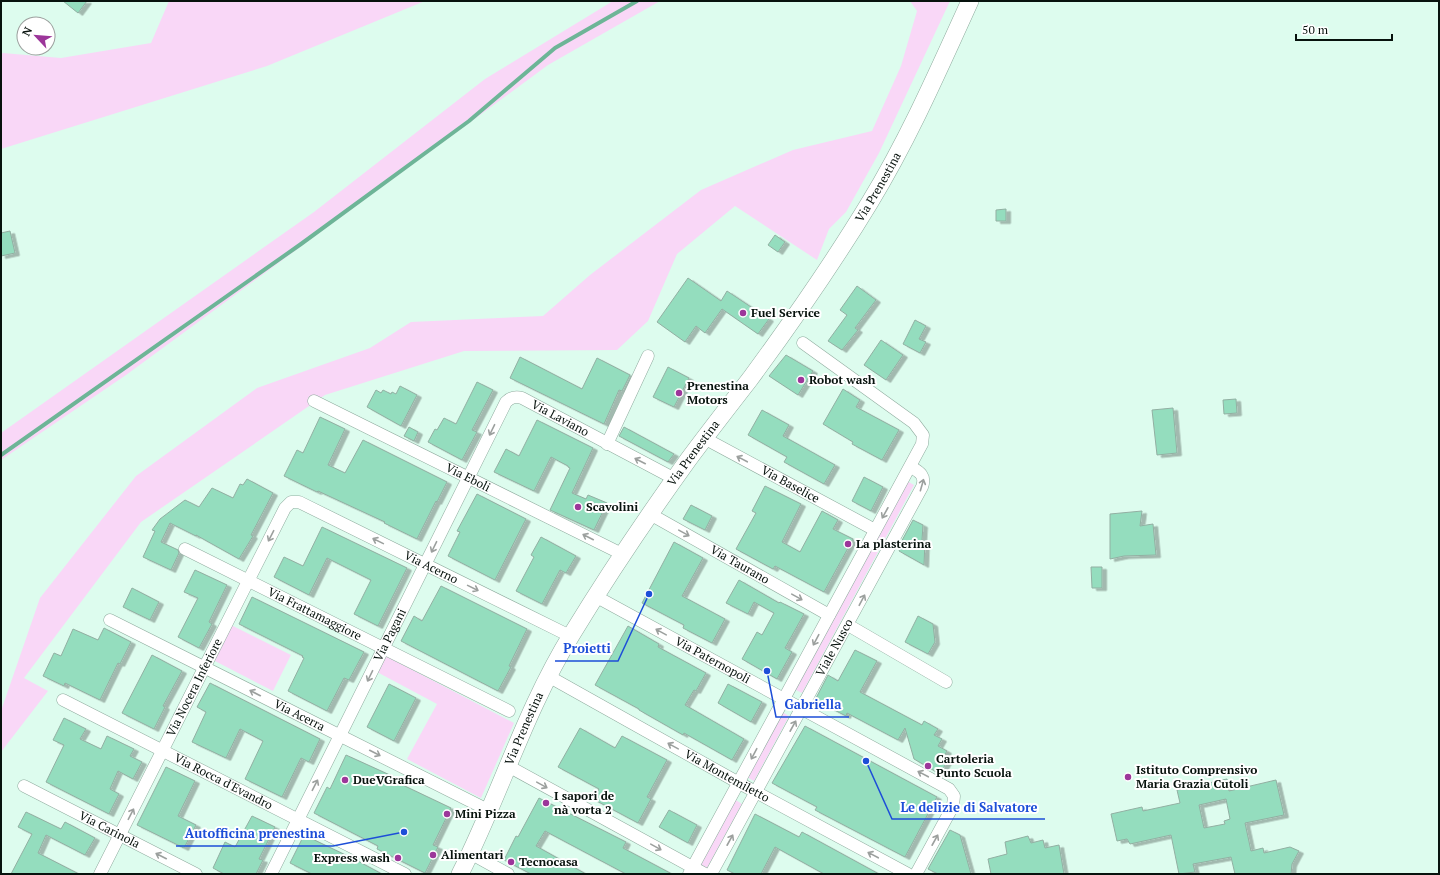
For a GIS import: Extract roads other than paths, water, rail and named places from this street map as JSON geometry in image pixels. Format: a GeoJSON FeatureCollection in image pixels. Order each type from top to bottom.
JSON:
{"type":"FeatureCollection","features":[{"type":"Feature","properties":{"kind":"main road","name":"Via Prenestina"},"geometry":{"type":"LineString","coordinates":[[460,874],[490,811],[530,713],[570,636],[622,554],[704,438],[780,338],[868,206],[917,116],[970,1]]}},
{"type":"Feature","properties":{"kind":"street","name":"Viale Nusco"},"geometry":{"type":"LineString","coordinates":[[690,871],[875,530],[911,467],[922,444],[923,435],[914,423],[803,343]]}},
{"type":"Feature","properties":{"kind":"street"},"geometry":{"type":"LineString","coordinates":[[607,444],[648,356]]}},
{"type":"Feature","properties":{"kind":"street","name":"Via Laviano"},"geometry":{"type":"LineString","coordinates":[[511,397],[522,398],[675,479]]}},
{"type":"Feature","properties":{"kind":"street","name":"Via Pagani"},"geometry":{"type":"LineString","coordinates":[[271,874],[504,406],[511,397]]}},
{"type":"Feature","properties":{"kind":"street","name":"Via Eboli"},"geometry":{"type":"LineString","coordinates":[[314,401],[622,554]]}},
{"type":"Feature","properties":{"kind":"street","name":"Via Baselice"},"geometry":{"type":"LineString","coordinates":[[704,438],[875,530]]}},
{"type":"Feature","properties":{"kind":"street","name":"Viale Nusco"},"geometry":{"type":"LineString","coordinates":[[711,874],[922,487],[924,479],[923,475],[911,467]]}},
{"type":"Feature","properties":{"kind":"street","name":"Via Acerno"},"geometry":{"type":"LineString","coordinates":[[291,502],[299,502],[570,636]]}},
{"type":"Feature","properties":{"kind":"street","name":"Via Nocera Inferiore"},"geometry":{"type":"LineString","coordinates":[[100,874],[286,508],[291,502]]}},
{"type":"Feature","properties":{"kind":"street","name":"Via Taurano"},"geometry":{"type":"LineString","coordinates":[[650,514],[829,615]]}},
{"type":"Feature","properties":{"kind":"street","name":"Via Frattamaggiore"},"geometry":{"type":"LineString","coordinates":[[185,549],[510,711]]}},
{"type":"Feature","properties":{"kind":"street","name":"Via Paternopoli"},"geometry":{"type":"LineString","coordinates":[[595,596],[945,786],[952,792],[955,801],[952,809],[916,874]]}},
{"type":"Feature","properties":{"kind":"street","name":"Via Acerra"},"geometry":{"type":"LineString","coordinates":[[110,620],[490,811]]}},
{"type":"Feature","properties":{"kind":"street"},"geometry":{"type":"LineString","coordinates":[[848,625],[946,682]]}},
{"type":"Feature","properties":{"kind":"street","name":"Via Montemiletto"},"geometry":{"type":"LineString","coordinates":[[548,676],[739,783],[908,874]]}},
{"type":"Feature","properties":{"kind":"street","name":"Via Rocca d'Evandro"},"geometry":{"type":"LineString","coordinates":[[63,700],[404,874]]}},
{"type":"Feature","properties":{"kind":"street"},"geometry":{"type":"LineString","coordinates":[[508,766],[690,871],[705,874]]}},
{"type":"Feature","properties":{"kind":"street","name":"Via Carinola"},"geometry":{"type":"LineString","coordinates":[[24,786],[196,874]]}},
{"type":"Feature","properties":{"kind":"street"},"geometry":{"type":"LineString","coordinates":[[470,854],[508,874]]}},
{"type":"Feature","properties":{"kind":"waterway"},"geometry":{"type":"LineString","coordinates":[[1,455],[301,244],[469,121],[555,48],[637,1]]}},
{"type":"Feature","properties":{"kind":"place","name":"Fuel Service"},"geometry":{"type":"Point","coordinates":[743,313]}},
{"type":"Feature","properties":{"kind":"place","name":"Robot wash"},"geometry":{"type":"Point","coordinates":[801,380]}},
{"type":"Feature","properties":{"kind":"place","name":"Prenestina Motors"},"geometry":{"type":"Point","coordinates":[679,393]}},
{"type":"Feature","properties":{"kind":"place","name":"Scavolini"},"geometry":{"type":"Point","coordinates":[578,507]}},
{"type":"Feature","properties":{"kind":"place","name":"La plasterina"},"geometry":{"type":"Point","coordinates":[848,544]}},
{"type":"Feature","properties":{"kind":"place","name":"Proietti"},"geometry":{"type":"Point","coordinates":[649,594]}},
{"type":"Feature","properties":{"kind":"place","name":"Gabriella"},"geometry":{"type":"Point","coordinates":[767,671]}},
{"type":"Feature","properties":{"kind":"place","name":"Le delizie di Salvatore"},"geometry":{"type":"Point","coordinates":[866,761]}},
{"type":"Feature","properties":{"kind":"place","name":"Cartoleria Punto Scuola"},"geometry":{"type":"Point","coordinates":[928,766]}},
{"type":"Feature","properties":{"kind":"place","name":"Istituto Comprensivo Maria Grazia Cutoli"},"geometry":{"type":"Point","coordinates":[1128,777]}},
{"type":"Feature","properties":{"kind":"place","name":"DueVGrafica"},"geometry":{"type":"Point","coordinates":[345,780]}},
{"type":"Feature","properties":{"kind":"place","name":"I sapori de nà vorta 2"},"geometry":{"type":"Point","coordinates":[546,803]}},
{"type":"Feature","properties":{"kind":"place","name":"Mini Pizza"},"geometry":{"type":"Point","coordinates":[447,814]}},
{"type":"Feature","properties":{"kind":"place","name":"Autofficina prenestina"},"geometry":{"type":"Point","coordinates":[404,832]}},
{"type":"Feature","properties":{"kind":"place","name":"Alimentari"},"geometry":{"type":"Point","coordinates":[433,855]}},
{"type":"Feature","properties":{"kind":"place","name":"Express wash"},"geometry":{"type":"Point","coordinates":[398,858]}},
{"type":"Feature","properties":{"kind":"place","name":"Tecnocasa"},"geometry":{"type":"Point","coordinates":[511,862]}}]}
